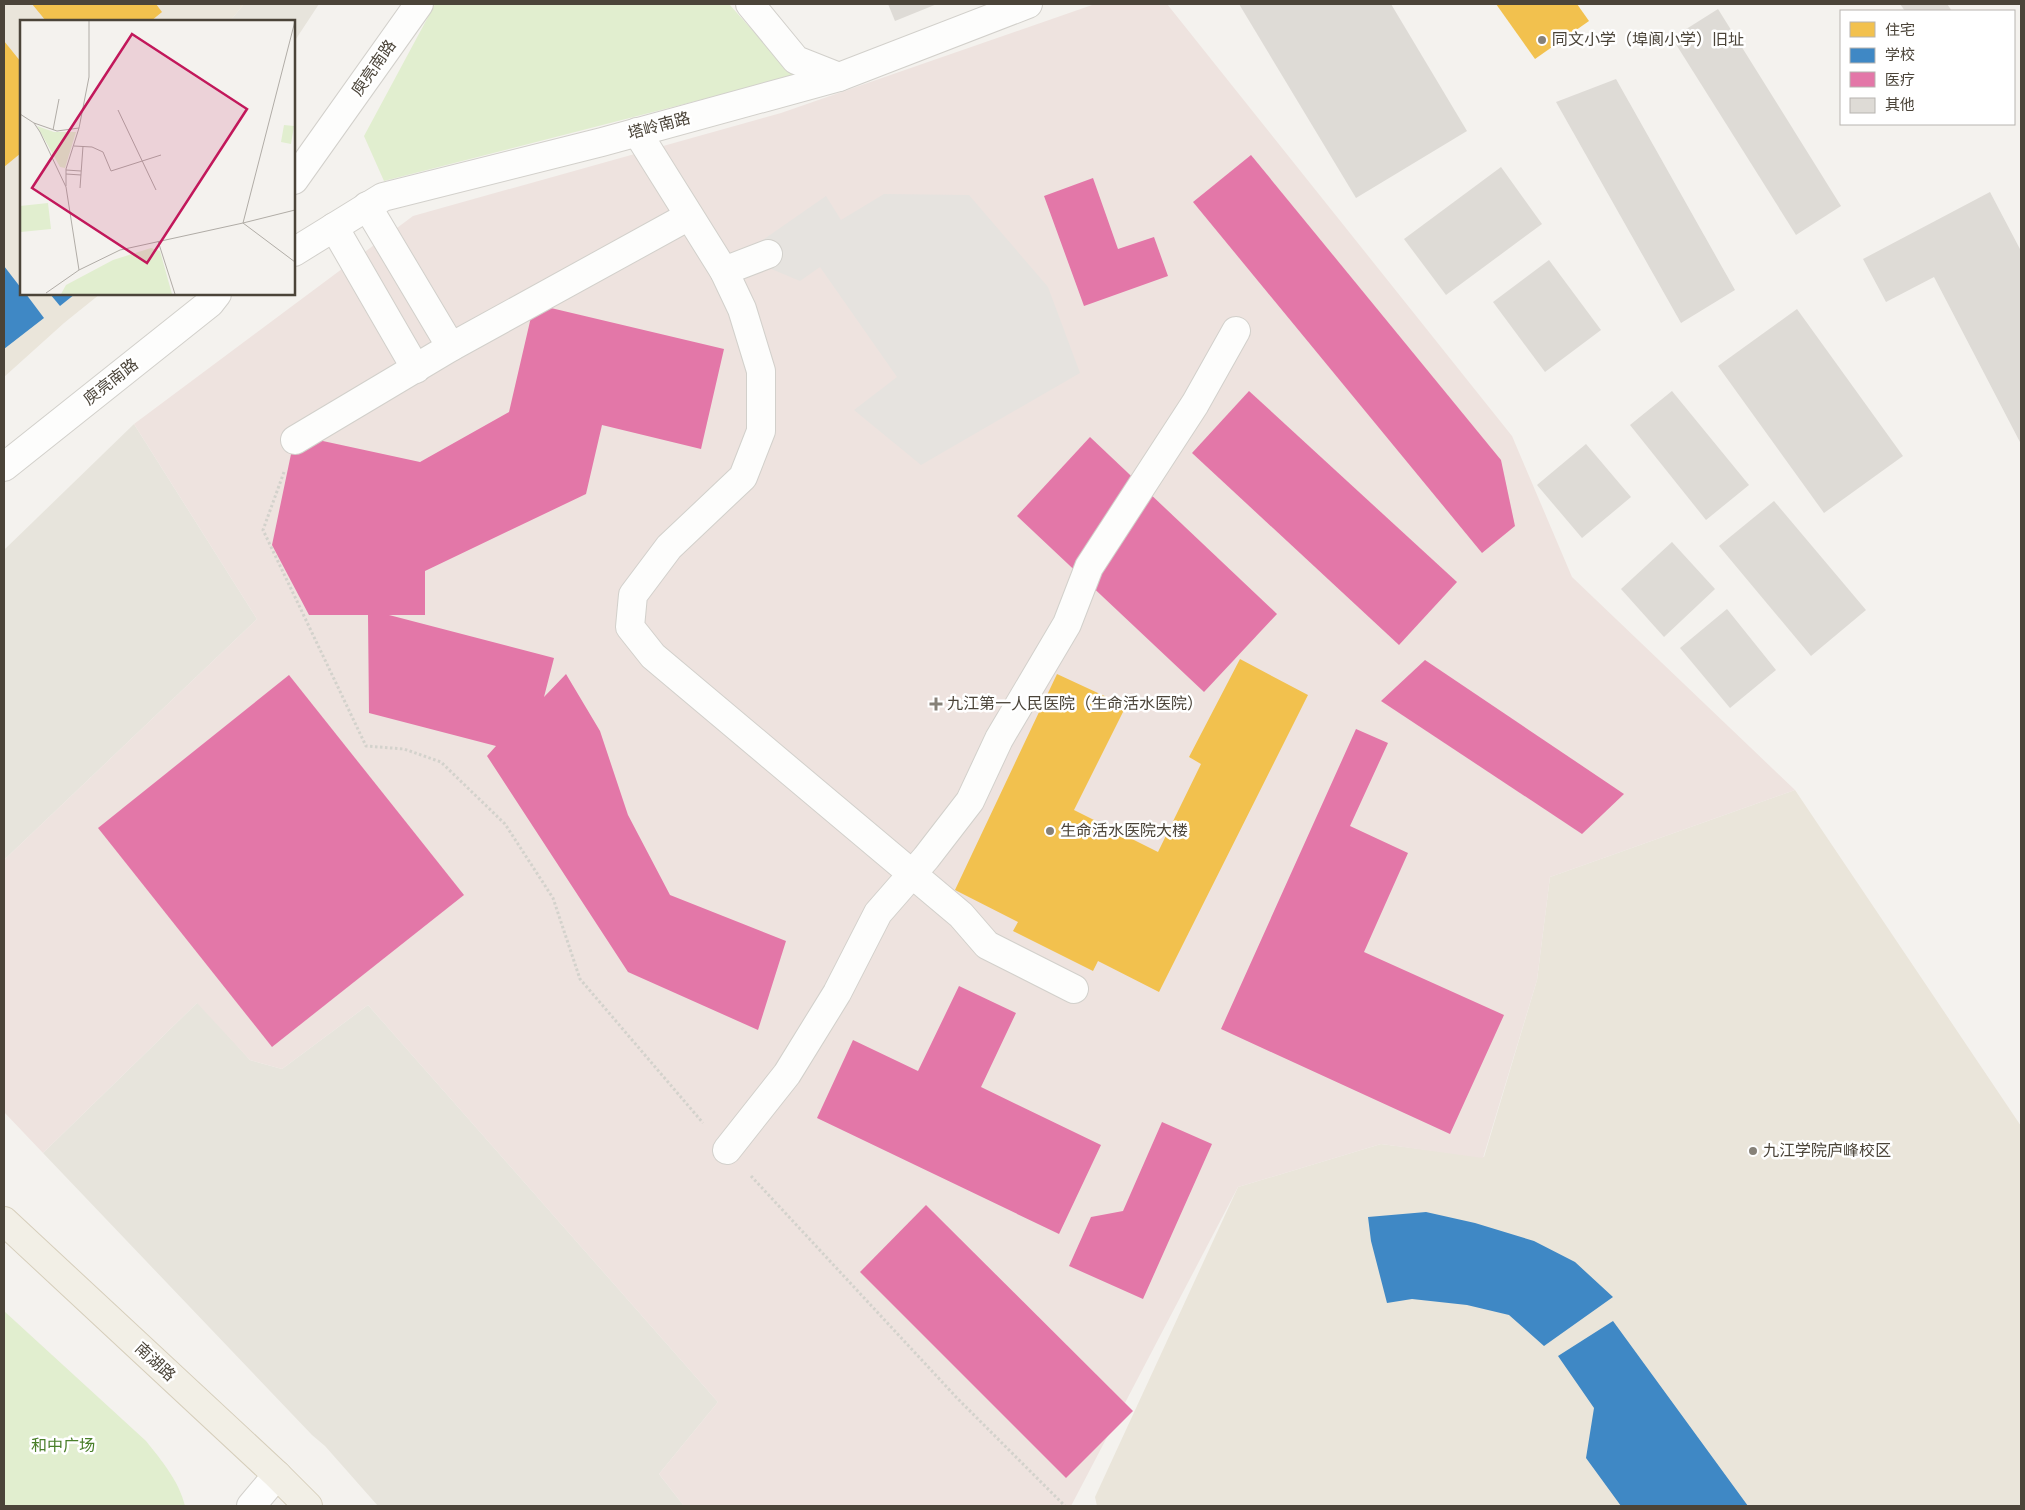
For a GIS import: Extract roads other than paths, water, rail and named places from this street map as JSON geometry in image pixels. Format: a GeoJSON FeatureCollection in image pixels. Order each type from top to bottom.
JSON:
{"type":"FeatureCollection","features":[{"type":"Feature","properties":{"kind":"main road","name":"南湖路"},"geometry":{"type":"LineString","coordinates":[[4,1221],[308,1506]]}},
{"type":"Feature","properties":{"kind":"street","name":"庾亮南路"},"geometry":{"type":"LineString","coordinates":[[295,179],[419,4]]}},
{"type":"Feature","properties":{"kind":"street"},"geometry":{"type":"LineString","coordinates":[[750,4],[796,60],[839,78]]}},
{"type":"Feature","properties":{"kind":"street","name":"塔岭南路"},"geometry":{"type":"LineString","coordinates":[[295,251],[383,198],[839,78],[1028,4]]}},
{"type":"Feature","properties":{"kind":"street"},"geometry":{"type":"LineString","coordinates":[[637,132],[724,271],[742,309],[761,371],[761,431],[743,477],[669,547],[633,595],[630,627],[653,656],[961,915],[987,945],[1074,989]]}},
{"type":"Feature","properties":{"kind":"street"},"geometry":{"type":"LineString","coordinates":[[367,206],[451,347]]}},
{"type":"Feature","properties":{"kind":"street"},"geometry":{"type":"LineString","coordinates":[[295,440],[451,347],[689,216]]}},
{"type":"Feature","properties":{"kind":"street"},"geometry":{"type":"LineString","coordinates":[[334,227],[416,368]]}},
{"type":"Feature","properties":{"kind":"street"},"geometry":{"type":"LineString","coordinates":[[724,271],[768,254]]}},
{"type":"Feature","properties":{"kind":"street","name":"庾亮南路"},"geometry":{"type":"LineString","coordinates":[[4,467],[218,297]]}},
{"type":"Feature","properties":{"kind":"street"},"geometry":{"type":"LineString","coordinates":[[727,1150],[787,1074],[837,993],[878,913],[912,875],[970,801],[999,739],[1067,624],[1089,566],[1195,404],[1236,331]]}},
{"type":"Feature","properties":{"kind":"street"},"geometry":{"type":"LineString","coordinates":[[251,1506],[277,1475]]}},
{"type":"Feature","properties":{"kind":"place","name":"同文小学（埠阆小学）旧址"},"geometry":{"type":"Point","coordinates":[1542,40]}},
{"type":"Feature","properties":{"kind":"place","name":"九江第一人民医院（生命活水医院）"},"geometry":{"type":"Point","coordinates":[936,704]}},
{"type":"Feature","properties":{"kind":"place","name":"生命活水医院大楼"},"geometry":{"type":"Point","coordinates":[1050,831]}},
{"type":"Feature","properties":{"kind":"place","name":"九江学院庐峰校区"},"geometry":{"type":"Point","coordinates":[1753,1151]}},
{"type":"Feature","properties":{"kind":"park label","name":"和中广场"},"geometry":{"type":"Point","coordinates":[63,1446]}}]}
